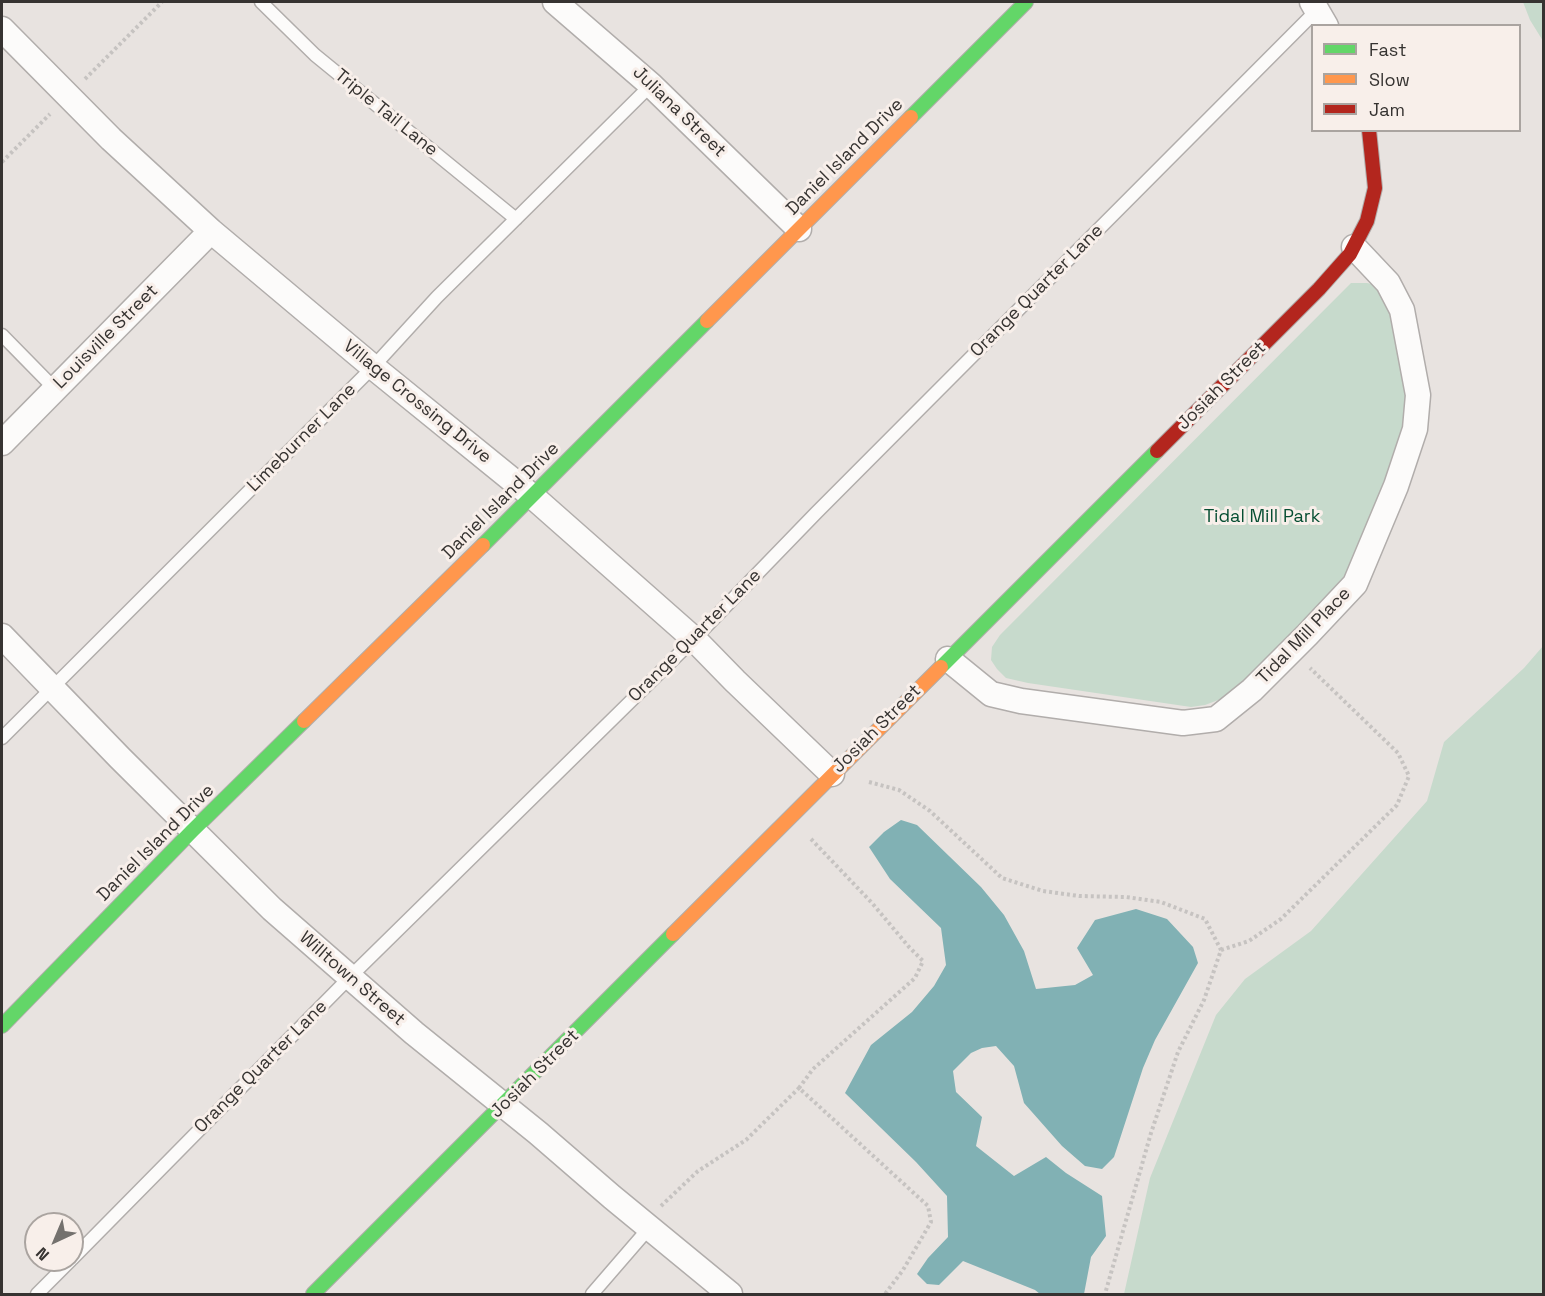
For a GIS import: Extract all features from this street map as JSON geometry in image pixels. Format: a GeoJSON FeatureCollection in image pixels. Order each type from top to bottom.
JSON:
{"type":"FeatureCollection","features":[{"type":"Feature","properties":{"kind":"street","name":"Juliana Street"},"geometry":{"type":"LineString","coordinates":[[555,2],[619,55],[799,229]]}},
{"type":"Feature","properties":{"kind":"street","name":"Daniel Island Drive"},"geometry":{"type":"LineString","coordinates":[[2,1026],[192,831],[532,496],[1026,2]]}},
{"type":"Feature","properties":{"kind":"street","name":"Village Crossing Drive"},"geometry":{"type":"LineString","coordinates":[[2,29],[111,139],[212,231],[373,367],[532,496],[694,639],[832,774]]}},
{"type":"Feature","properties":{"kind":"street","name":"Josiah Street"},"geometry":{"type":"LineString","coordinates":[[313,1294],[1279,329],[1342,263],[1354,247],[1367,221],[1375,188],[1369,132]]}},
{"type":"Feature","properties":{"kind":"street","name":"Louisville Street"},"geometry":{"type":"LineString","coordinates":[[2,443],[212,231]]}},
{"type":"Feature","properties":{"kind":"street","name":"Tidal Mill Place"},"geometry":{"type":"LineString","coordinates":[[948,659],[991,694],[1183,723],[1216,719],[1252,690],[1292,651],[1355,584],[1396,486],[1415,429],[1418,395],[1402,310],[1388,283],[1354,247]]}},
{"type":"Feature","properties":{"kind":"street","name":"Willtown Street"},"geometry":{"type":"LineString","coordinates":[[2,636],[192,831],[272,909],[503,1106],[730,1294]]}},
{"type":"Feature","properties":{"kind":"lane","name":"Triple Tail Lane"},"geometry":{"type":"LineString","coordinates":[[261,2],[315,54],[516,219]]}},
{"type":"Feature","properties":{"kind":"lane","name":"Orange Quarter Lane"},"geometry":{"type":"LineString","coordinates":[[84,1248],[350,977],[694,639],[816,513],[1318,12]]}},
{"type":"Feature","properties":{"kind":"lane","name":"Limeburner Lane"},"geometry":{"type":"LineString","coordinates":[[2,738],[373,367],[437,297],[651,85]]}},
{"type":"Feature","properties":{"kind":"lane"},"geometry":{"type":"LineString","coordinates":[[2,335],[55,389]]}},
{"type":"Feature","properties":{"kind":"lane"},"geometry":{"type":"LineString","coordinates":[[592,1294],[649,1228]]}},
{"type":"Feature","properties":{"kind":"lane","name":"Orange Quarter Lane"},"geometry":{"type":"LineString","coordinates":[[37,1294],[60,1272]]}},
{"type":"Feature","properties":{"kind":"path"},"geometry":{"type":"LineString","coordinates":[[1221,950],[1249,941],[1288,912],[1397,805],[1409,776],[1398,753],[1292,651]]}},
{"type":"Feature","properties":{"kind":"path"},"geometry":{"type":"LineString","coordinates":[[869,782],[899,790],[930,811],[1002,878],[1043,891],[1161,902],[1205,919],[1221,950],[1204,1000],[1178,1053],[1151,1133],[1105,1294]]}},
{"type":"Feature","properties":{"kind":"path"},"geometry":{"type":"LineString","coordinates":[[649,1228],[663,1204],[698,1171],[746,1140],[799,1088],[813,1069],[915,978],[923,961],[811,839]]}},
{"type":"Feature","properties":{"kind":"path"},"geometry":{"type":"LineString","coordinates":[[799,1088],[928,1206],[931,1222],[903,1270],[885,1294]]}},
{"type":"Feature","properties":{"kind":"green space"},"geometry":{"type":"Polygon","coordinates":[[[1523,2],[1543,2],[1543,41],[1530,20],[1523,2]]]}},
{"type":"Feature","properties":{"kind":"green space","name":"Tidal Mill Park"},"geometry":{"type":"Polygon","coordinates":[[[1351,283],[1376,285],[1390,302],[1408,411],[1402,433],[1350,572],[1236,689],[1221,699],[1205,705],[1191,707],[1006,678],[991,660],[992,647],[1000,635],[1351,283]]]}},
{"type":"Feature","properties":{"kind":"green space"},"geometry":{"type":"Polygon","coordinates":[[[1543,646],[1543,1294],[1124,1294],[1150,1178],[1216,1015],[1245,979],[1311,931],[1427,801],[1444,742],[1524,668],[1543,646]]]}},
{"type":"Feature","properties":{"kind":"water"},"geometry":{"type":"Polygon","coordinates":[[[901,820],[917,825],[981,887],[1004,915],[1024,951],[1036,989],[1075,985],[1093,975],[1077,948],[1095,920],[1136,909],[1167,919],[1193,947],[1198,963],[1155,1040],[1143,1068],[1114,1157],[1102,1169],[1085,1166],[1062,1146],[1024,1103],[1014,1066],[996,1046],[982,1048],[971,1053],[953,1071],[956,1092],[982,1117],[976,1146],[1014,1176],[1046,1157],[1102,1196],[1106,1236],[1091,1257],[1084,1294],[1040,1294],[963,1261],[939,1285],[927,1284],[917,1274],[928,1258],[948,1237],[947,1196],[916,1162],[845,1093],[871,1045],[912,1012],[934,986],[946,965],[941,928],[890,879],[869,847],[901,820]]]}},
{"type":"Feature","properties":{"kind":"traffic: fast"},"geometry":{"type":"LineString","coordinates":[[911,117],[1026,2]]}},
{"type":"Feature","properties":{"kind":"traffic: fast"},"geometry":{"type":"LineString","coordinates":[[483,545],[707,321]]}},
{"type":"Feature","properties":{"kind":"traffic: fast"},"geometry":{"type":"LineString","coordinates":[[941,667],[1157,451]]}},
{"type":"Feature","properties":{"kind":"traffic: fast"},"geometry":{"type":"LineString","coordinates":[[2,1026],[192,831],[304,721]]}},
{"type":"Feature","properties":{"kind":"traffic: fast"},"geometry":{"type":"LineString","coordinates":[[313,1294],[673,934]]}},
{"type":"Feature","properties":{"kind":"traffic: slow"},"geometry":{"type":"LineString","coordinates":[[707,321],[911,117]]}},
{"type":"Feature","properties":{"kind":"traffic: slow"},"geometry":{"type":"LineString","coordinates":[[304,721],[483,545]]}},
{"type":"Feature","properties":{"kind":"traffic: slow"},"geometry":{"type":"LineString","coordinates":[[673,934],[941,667]]}},
{"type":"Feature","properties":{"kind":"traffic: jam"},"geometry":{"type":"LineString","coordinates":[[1157,451],[1319,289],[1350,254],[1367,221],[1375,188],[1369,132]]}}]}
